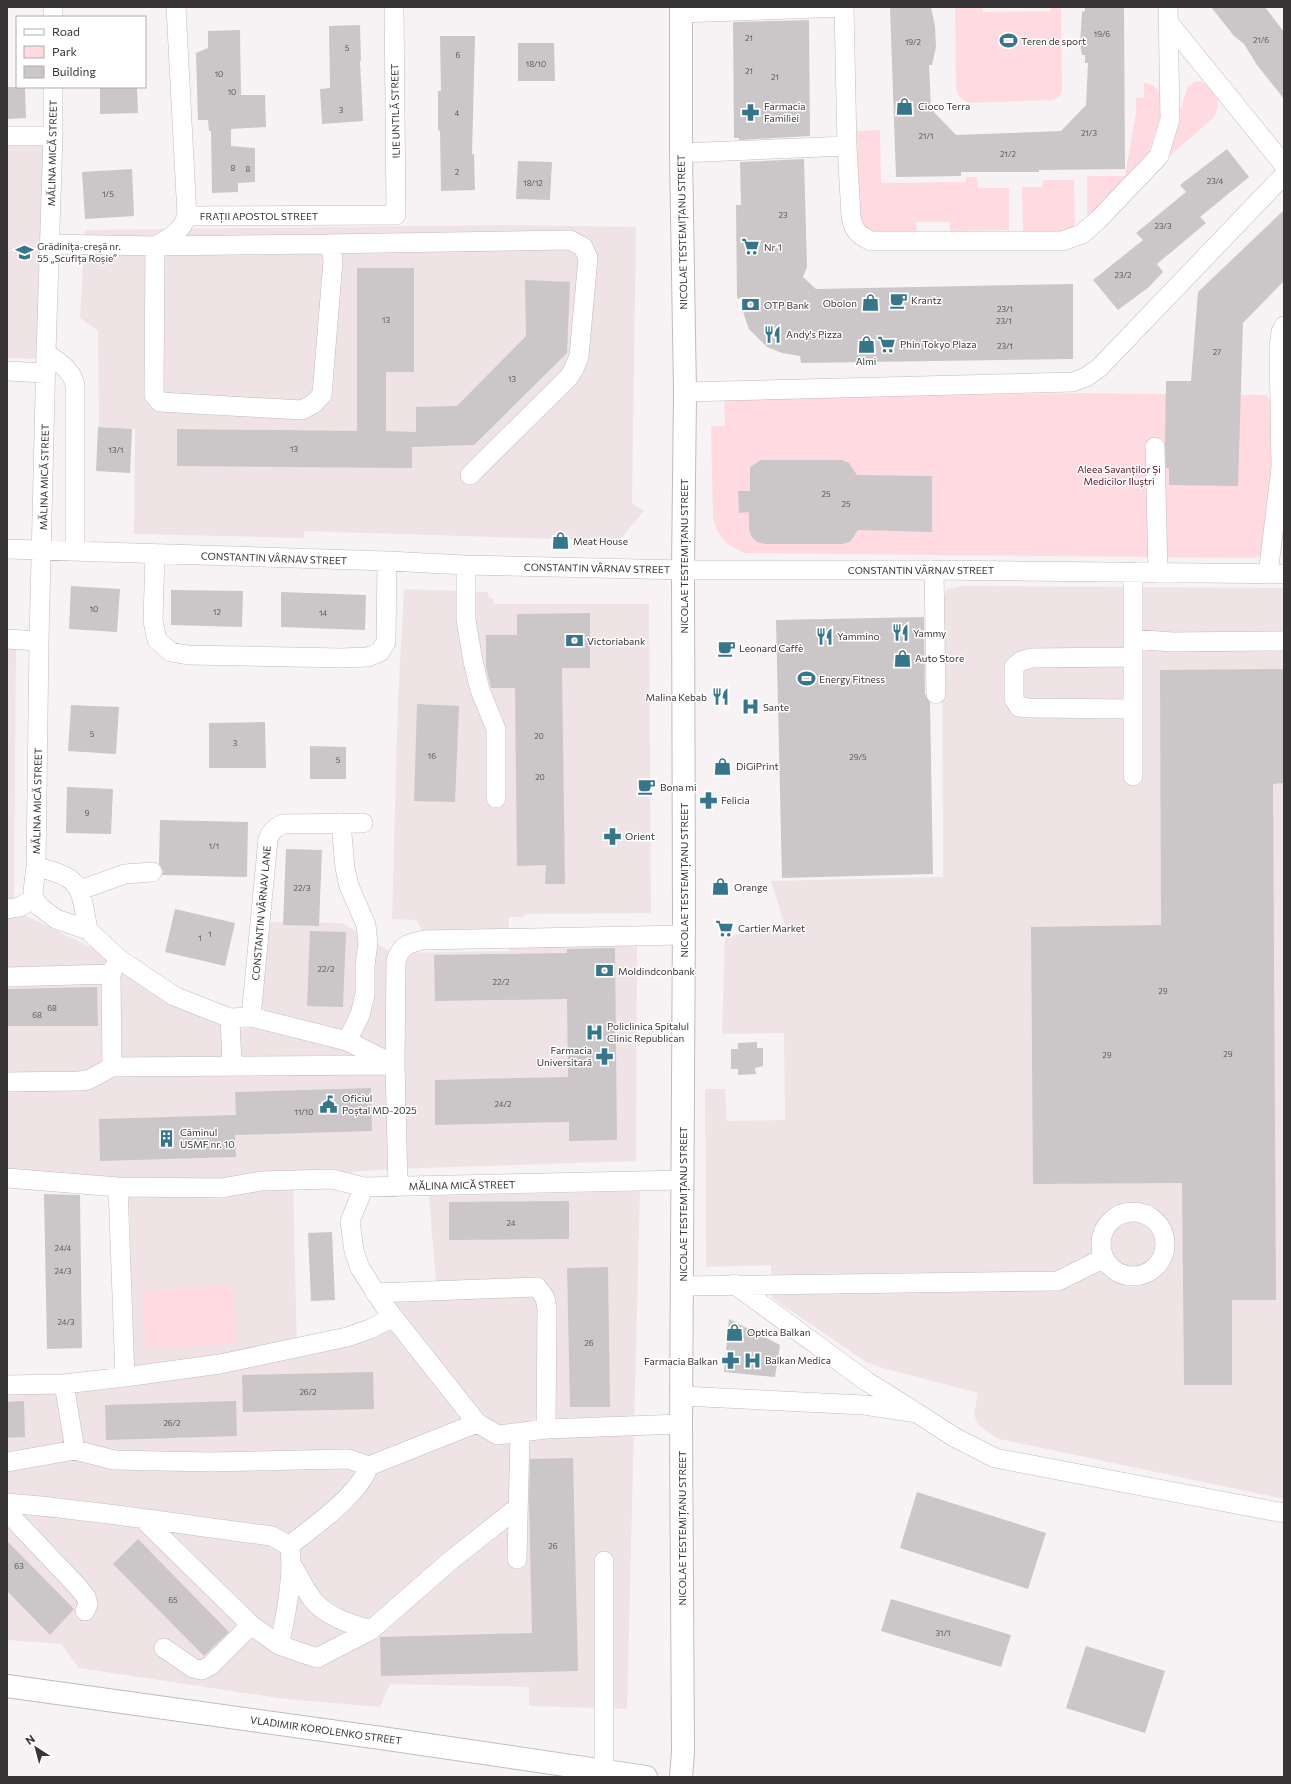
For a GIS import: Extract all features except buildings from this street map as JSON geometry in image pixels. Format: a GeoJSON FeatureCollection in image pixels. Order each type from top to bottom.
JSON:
{"type":"FeatureCollection","features":[{"type":"Feature","properties":{"kind":"main road","name":"NICOLAE TESTEMIȚANU STREET"},"geometry":{"type":"LineString","coordinates":[[681,10],[681,153],[685,392],[683,570],[684,935],[681,1424],[682,1777]]}},
{"type":"Feature","properties":{"kind":"main road","name":"VLADIMIR KOROLENKO STREET"},"geometry":{"type":"LineString","coordinates":[[7,1686],[381,1738],[646,1777]]}},
{"type":"Feature","properties":{"kind":"street","name":"FRAȚII APOSTOL STREET"},"geometry":{"type":"LineString","coordinates":[[176,7],[187,216],[396,214]]}},
{"type":"Feature","properties":{"kind":"street","name":"ILIE UNTILĂ STREET"},"geometry":{"type":"LineString","coordinates":[[394,7],[396,214]]}},
{"type":"Feature","properties":{"kind":"street"},"geometry":{"type":"LineString","coordinates":[[681,10],[844,7],[847,146],[852,227],[859,236],[871,241],[1062,241],[1082,234],[1098,220],[1159,156],[1170,119],[1168,15]]}},
{"type":"Feature","properties":{"kind":"street"},"geometry":{"type":"LineString","coordinates":[[1168,15],[1284,165]]}},
{"type":"Feature","properties":{"kind":"street","name":"MĂLINA MICĂ STREET"},"geometry":{"type":"LineString","coordinates":[[34,899],[33,891],[36,867],[39,641],[53,136],[53,88]]}},
{"type":"Feature","properties":{"kind":"street"},"geometry":{"type":"LineString","coordinates":[[7,136],[53,136]]}},
{"type":"Feature","properties":{"kind":"street"},"geometry":{"type":"LineString","coordinates":[[681,153],[847,146]]}},
{"type":"Feature","properties":{"kind":"street"},"geometry":{"type":"LineString","coordinates":[[685,392],[1073,382],[1086,377],[1099,368],[1284,175]]}},
{"type":"Feature","properties":{"kind":"street"},"geometry":{"type":"LineString","coordinates":[[155,246],[178,231],[184,224],[187,216]]}},
{"type":"Feature","properties":{"kind":"street"},"geometry":{"type":"LineString","coordinates":[[50,244],[155,246],[570,240],[583,247],[588,258],[579,356],[574,369],[568,378],[470,475]]}},
{"type":"Feature","properties":{"kind":"street"},"geometry":{"type":"LineString","coordinates":[[155,246],[154,395],[160,402],[302,410],[313,404],[322,395],[333,261],[332,251],[326,244]]}},
{"type":"Feature","properties":{"kind":"street"},"geometry":{"type":"LineString","coordinates":[[1276,574],[1281,468],[1279,347],[1281,332],[1284,326]]}},
{"type":"Feature","properties":{"kind":"street"},"geometry":{"type":"LineString","coordinates":[[46,353],[68,369],[73,376],[75,385],[75,550]]}},
{"type":"Feature","properties":{"kind":"street"},"geometry":{"type":"LineString","coordinates":[[7,371],[46,373]]}},
{"type":"Feature","properties":{"kind":"street"},"geometry":{"type":"LineString","coordinates":[[1155,447],[1158,572]]}},
{"type":"Feature","properties":{"kind":"street","name":"CONSTANTIN VÂRNAV STREET"},"geometry":{"type":"LineString","coordinates":[[7,548],[466,565],[683,570],[934,570],[1276,574]]}},
{"type":"Feature","properties":{"kind":"street"},"geometry":{"type":"LineString","coordinates":[[155,554],[153,621],[157,640],[171,652],[188,655],[341,658],[368,657],[380,652],[386,642],[387,561]]}},
{"type":"Feature","properties":{"kind":"street"},"geometry":{"type":"LineString","coordinates":[[466,565],[466,620],[473,661],[480,690],[496,729],[496,798]]}},
{"type":"Feature","properties":{"kind":"street"},"geometry":{"type":"LineString","coordinates":[[934,570],[936,694]]}},
{"type":"Feature","properties":{"kind":"street"},"geometry":{"type":"LineString","coordinates":[[1133,572],[1133,776]]}},
{"type":"Feature","properties":{"kind":"street"},"geometry":{"type":"LineString","coordinates":[[7,639],[39,641]]}},
{"type":"Feature","properties":{"kind":"street"},"geometry":{"type":"LineString","coordinates":[[1133,709],[1019,707],[1014,699],[1014,667],[1021,661],[1032,658],[1133,648],[1172,642],[1284,641]]}},
{"type":"Feature","properties":{"kind":"street"},"geometry":{"type":"LineString","coordinates":[[341,823],[345,868],[349,886],[366,925],[368,943],[365,965],[365,994],[360,1016],[347,1041]]}},
{"type":"Feature","properties":{"kind":"street","name":"CONSTANTIN VÂRNAV LANE"},"geometry":{"type":"LineString","coordinates":[[251,1017],[268,839],[271,832],[276,827],[284,824],[363,823]]}},
{"type":"Feature","properties":{"kind":"street","name":"MĂLINA MICĂ STREET"},"geometry":{"type":"LineString","coordinates":[[36,867],[54,871],[65,876],[75,882],[80,890]]}},
{"type":"Feature","properties":{"kind":"street"},"geometry":{"type":"LineString","coordinates":[[152,872],[125,874],[80,890],[88,930],[115,967],[174,996],[230,1018],[251,1017],[347,1041],[395,1065]]}},
{"type":"Feature","properties":{"kind":"street"},"geometry":{"type":"LineString","coordinates":[[7,909],[19,907],[34,899],[40,907],[56,919],[88,930]]}},
{"type":"Feature","properties":{"kind":"street","name":"MĂLINA MICĂ STREET"},"geometry":{"type":"LineString","coordinates":[[683,1180],[398,1186],[395,1065],[396,961],[399,951],[414,942],[424,940],[684,935]]}},
{"type":"Feature","properties":{"kind":"street"},"geometry":{"type":"LineString","coordinates":[[7,977],[115,967]]}},
{"type":"Feature","properties":{"kind":"street"},"geometry":{"type":"LineString","coordinates":[[112,1067],[115,967]]}},
{"type":"Feature","properties":{"kind":"street"},"geometry":{"type":"LineString","coordinates":[[230,1018],[232,1066]]}},
{"type":"Feature","properties":{"kind":"street"},"geometry":{"type":"LineString","coordinates":[[7,1082],[88,1080],[112,1067],[395,1065]]}},
{"type":"Feature","properties":{"kind":"street"},"geometry":{"type":"LineString","coordinates":[[7,1178],[118,1187],[222,1188],[261,1181],[332,1179],[364,1187],[398,1186]]}},
{"type":"Feature","properties":{"kind":"street"},"geometry":{"type":"LineString","coordinates":[[118,1187],[125,1378]]}},
{"type":"Feature","properties":{"kind":"street"},"geometry":{"type":"LineString","coordinates":[[364,1187],[350,1221],[351,1238],[360,1268],[375,1293],[393,1317],[477,1423],[498,1435],[546,1429],[681,1424]]}},
{"type":"Feature","properties":{"kind":"street"},"geometry":{"type":"LineString","coordinates":[[682,1286],[734,1284],[1058,1282],[1104,1258]]}},
{"type":"Feature","properties":{"kind":"street"},"geometry":{"type":"LineString","coordinates":[[734,1284],[866,1381],[954,1437],[995,1458],[1284,1513]]}},
{"type":"Feature","properties":{"kind":"street"},"geometry":{"type":"LineString","coordinates":[[375,1293],[537,1286],[545,1298],[547,1308],[546,1429]]}},
{"type":"Feature","properties":{"kind":"street"},"geometry":{"type":"LineString","coordinates":[[7,1385],[64,1384],[125,1378],[220,1364],[347,1337],[370,1329],[393,1317]]}},
{"type":"Feature","properties":{"kind":"street"},"geometry":{"type":"LineString","coordinates":[[64,1384],[76,1450]]}},
{"type":"Feature","properties":{"kind":"street"},"geometry":{"type":"LineString","coordinates":[[682,1396],[864,1405],[917,1413]]}},
{"type":"Feature","properties":{"kind":"street"},"geometry":{"type":"LineString","coordinates":[[7,1462],[76,1450],[114,1460],[211,1462],[348,1459],[369,1466],[477,1423]]}},
{"type":"Feature","properties":{"kind":"street"},"geometry":{"type":"LineString","coordinates":[[517,1559],[520,1433]]}},
{"type":"Feature","properties":{"kind":"street"},"geometry":{"type":"LineString","coordinates":[[279,1645],[283,1629],[290,1555],[357,1486],[366,1474],[369,1466]]}},
{"type":"Feature","properties":{"kind":"street"},"geometry":{"type":"LineString","coordinates":[[7,1502],[63,1507],[144,1520],[272,1536],[290,1555],[310,1596],[319,1606],[348,1623],[371,1630]]}},
{"type":"Feature","properties":{"kind":"street"},"geometry":{"type":"LineString","coordinates":[[144,1520],[251,1625],[279,1645],[317,1658],[371,1630],[450,1561],[518,1507]]}},
{"type":"Feature","properties":{"kind":"street"},"geometry":{"type":"LineString","coordinates":[[7,1512],[79,1588],[88,1604],[85,1611]]}},
{"type":"Feature","properties":{"kind":"street"},"geometry":{"type":"LineString","coordinates":[[604,1561],[604,1771]]}},
{"type":"Feature","properties":{"kind":"street"},"geometry":{"type":"LineString","coordinates":[[164,1648],[193,1668],[202,1670],[211,1665],[251,1625]]}},
{"type":"Feature","properties":{"kind":"shaded area","name":"Grădinița-creșă nr. 55 „Scufița Roșie”"},"geometry":{"type":"Polygon","coordinates":[[[45,145],[38,359],[7,358],[7,146],[45,145]]]}},
{"type":"Feature","properties":{"kind":"shaded area"},"geometry":{"type":"Polygon","coordinates":[[[503,225],[636,227],[632,503],[644,511],[619,541],[304,531],[304,538],[134,534],[135,429],[99,427],[98,331],[80,318],[85,230],[503,225]]]}},
{"type":"Feature","properties":{"kind":"shaded area"},"geometry":{"type":"Polygon","coordinates":[[[963,586],[1284,588],[1284,1499],[999,1439],[978,1425],[974,1414],[978,1393],[879,1367],[866,1362],[772,1298],[771,1265],[706,1267],[705,1089],[725,1089],[727,1121],[785,1120],[784,1033],[722,1034],[725,936],[786,929],[771,881],[943,877],[942,603],[947,589],[963,586]]]}},
{"type":"Feature","properties":{"kind":"shaded area"},"geometry":{"type":"Polygon","coordinates":[[[404,589],[488,592],[489,598],[493,598],[494,604],[649,604],[651,913],[527,914],[522,917],[509,917],[509,926],[507,930],[422,930],[416,920],[392,919],[398,700],[404,589]]]}},
{"type":"Feature","properties":{"kind":"shaded area"},"geometry":{"type":"Polygon","coordinates":[[[7,644],[16,645],[14,910],[101,952],[238,1030],[257,1026],[266,922],[342,923],[393,953],[509,951],[509,946],[637,945],[636,1161],[393,1169],[293,1176],[297,1353],[378,1327],[391,1301],[437,1296],[429,1196],[640,1191],[627,1709],[529,1706],[529,1687],[390,1684],[380,1707],[285,1699],[79,1668],[61,1644],[7,1640],[7,1390],[129,1387],[134,1372],[129,1194],[7,1172],[7,644]]]}},
{"type":"Feature","properties":{"kind":"green space"},"geometry":{"type":"Polygon","coordinates":[[[955,7],[982,7],[983,12],[1050,11],[1050,7],[1061,7],[1062,92],[1060,96],[1053,100],[968,103],[959,96],[956,89],[955,7]]]}},
{"type":"Feature","properties":{"kind":"green space"},"geometry":{"type":"Polygon","coordinates":[[[1197,81],[1204,83],[1213,90],[1218,100],[1216,112],[1213,118],[1164,161],[1188,86],[1197,81]]]}},
{"type":"Feature","properties":{"kind":"green space"},"geometry":{"type":"Polygon","coordinates":[[[1144,83],[1151,84],[1158,90],[1163,100],[1162,110],[1148,155],[1103,204],[1087,216],[1087,176],[1125,176],[1136,112],[1136,98],[1144,97],[1144,83]]]}},
{"type":"Feature","properties":{"kind":"green space"},"geometry":{"type":"Polygon","coordinates":[[[880,130],[881,183],[966,182],[966,177],[977,177],[978,188],[1009,188],[1009,230],[950,231],[950,222],[916,222],[917,231],[875,232],[865,226],[858,211],[857,131],[880,130]]]}},
{"type":"Feature","properties":{"kind":"green space"},"geometry":{"type":"Polygon","coordinates":[[[1043,180],[1074,180],[1075,227],[1069,231],[1023,232],[1022,187],[1042,187],[1043,180]]]}},
{"type":"Feature","properties":{"kind":"green space","name":"Aleea Savanților Și Medicilor Iluștri"},"geometry":{"type":"Polygon","coordinates":[[[1083,393],[1266,395],[1273,403],[1273,477],[1263,551],[1260,556],[1254,558],[745,553],[728,544],[720,536],[715,526],[713,519],[711,426],[725,426],[724,399],[1083,393]]]}},
{"type":"Feature","properties":{"kind":"green space"},"geometry":{"type":"Polygon","coordinates":[[[233,1285],[236,1343],[146,1349],[142,1291],[233,1285]]]}},
{"type":"Feature","properties":{"kind":"place","name":"Teren de sport"},"geometry":{"type":"Point","coordinates":[1008,41]}},
{"type":"Feature","properties":{"kind":"place","name":"Cioco Terra"},"geometry":{"type":"Point","coordinates":[905,106]}},
{"type":"Feature","properties":{"kind":"place","name":"Farmacia Familiei"},"geometry":{"type":"Point","coordinates":[751,112]}},
{"type":"Feature","properties":{"kind":"place","name":"Nr 1"},"geometry":{"type":"Point","coordinates":[751,247]}},
{"type":"Feature","properties":{"kind":"place","name":"Grădinița-creșă nr. 55 „Scufița Roșie”"},"geometry":{"type":"Point","coordinates":[24,252]}},
{"type":"Feature","properties":{"kind":"place","name":"Krantz"},"geometry":{"type":"Point","coordinates":[898,300]}},
{"type":"Feature","properties":{"kind":"place","name":"Obolon"},"geometry":{"type":"Point","coordinates":[870,303]}},
{"type":"Feature","properties":{"kind":"place","name":"OTP Bank"},"geometry":{"type":"Point","coordinates":[751,305]}},
{"type":"Feature","properties":{"kind":"place","name":"Andy's Pizza"},"geometry":{"type":"Point","coordinates":[773,334]}},
{"type":"Feature","properties":{"kind":"place","name":"Almi"},"geometry":{"type":"Point","coordinates":[866,344]}},
{"type":"Feature","properties":{"kind":"place","name":"Phin Tokyo Plaza"},"geometry":{"type":"Point","coordinates":[887,344]}},
{"type":"Feature","properties":{"kind":"place","name":"Meat House"},"geometry":{"type":"Point","coordinates":[560,541]}},
{"type":"Feature","properties":{"kind":"place","name":"Yammy"},"geometry":{"type":"Point","coordinates":[900,633]}},
{"type":"Feature","properties":{"kind":"place","name":"Yammino"},"geometry":{"type":"Point","coordinates":[824,636]}},
{"type":"Feature","properties":{"kind":"place","name":"Victoriabank"},"geometry":{"type":"Point","coordinates":[574,641]}},
{"type":"Feature","properties":{"kind":"place","name":"Leonard Caffè"},"geometry":{"type":"Point","coordinates":[726,648]}},
{"type":"Feature","properties":{"kind":"place","name":"Auto Store"},"geometry":{"type":"Point","coordinates":[902,658]}},
{"type":"Feature","properties":{"kind":"place","name":"Energy Fitness"},"geometry":{"type":"Point","coordinates":[806,679]}},
{"type":"Feature","properties":{"kind":"place","name":"Malina Kebab"},"geometry":{"type":"Point","coordinates":[720,697]}},
{"type":"Feature","properties":{"kind":"place","name":"Sante"},"geometry":{"type":"Point","coordinates":[750,707]}},
{"type":"Feature","properties":{"kind":"place","name":"DiGiPrint"},"geometry":{"type":"Point","coordinates":[723,766]}},
{"type":"Feature","properties":{"kind":"place","name":"Bona mi"},"geometry":{"type":"Point","coordinates":[647,787]}},
{"type":"Feature","properties":{"kind":"place","name":"Felicia"},"geometry":{"type":"Point","coordinates":[708,800]}},
{"type":"Feature","properties":{"kind":"place","name":"Orient"},"geometry":{"type":"Point","coordinates":[612,836]}},
{"type":"Feature","properties":{"kind":"place","name":"Orange"},"geometry":{"type":"Point","coordinates":[721,887]}},
{"type":"Feature","properties":{"kind":"place","name":"Cartier Market"},"geometry":{"type":"Point","coordinates":[725,928]}},
{"type":"Feature","properties":{"kind":"place","name":"Moldindconbank"},"geometry":{"type":"Point","coordinates":[605,971]}},
{"type":"Feature","properties":{"kind":"place","name":"Policlinica Spitalul Clinic Republican"},"geometry":{"type":"Point","coordinates":[594,1032]}},
{"type":"Feature","properties":{"kind":"place","name":"Farmacia Universitară"},"geometry":{"type":"Point","coordinates":[605,1056]}},
{"type":"Feature","properties":{"kind":"place","name":"Oficiul Poștal MD-2025"},"geometry":{"type":"Point","coordinates":[329,1104]}},
{"type":"Feature","properties":{"kind":"place","name":"Căminul USMF nr. 10"},"geometry":{"type":"Point","coordinates":[167,1138]}},
{"type":"Feature","properties":{"kind":"place","name":"Optica Balkan"},"geometry":{"type":"Point","coordinates":[734,1332]}},
{"type":"Feature","properties":{"kind":"place","name":"Balkan Medica"},"geometry":{"type":"Point","coordinates":[752,1360]}},
{"type":"Feature","properties":{"kind":"place","name":"Farmacia Balkan"},"geometry":{"type":"Point","coordinates":[731,1361]}}]}
